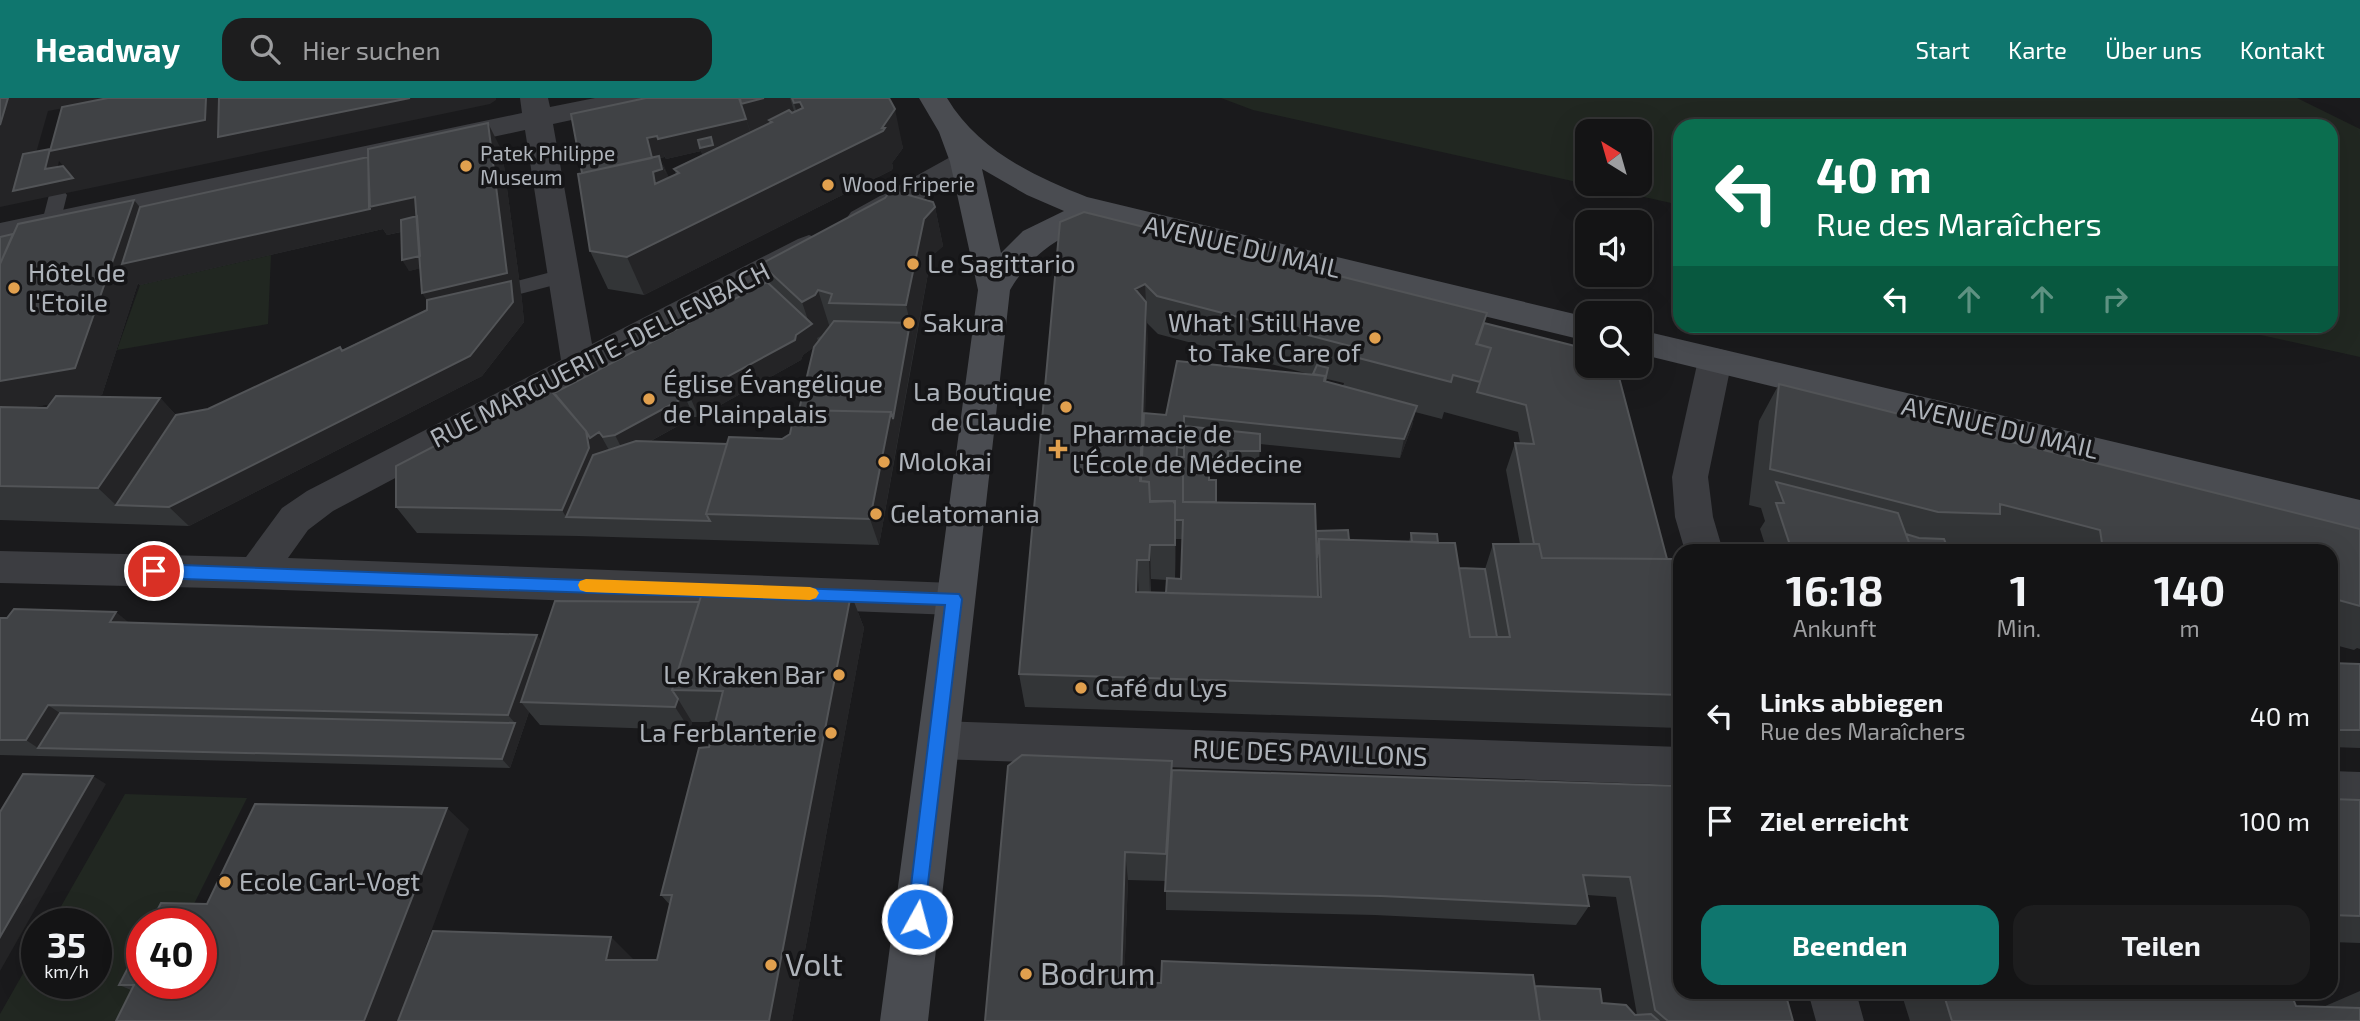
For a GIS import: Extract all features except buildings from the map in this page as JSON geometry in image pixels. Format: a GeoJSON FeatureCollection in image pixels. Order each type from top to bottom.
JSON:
{"type":"FeatureCollection","features":[{"type":"Feature","properties":{"kind":"main road","name":"AVENUE DU MAIL"},"geometry":{"type":"LineString","coordinates":[[933,98],[953,130],[992,162],[1035,188],[1094,211],[1575,326]]}},
{"type":"Feature","properties":{"kind":"main road"},"geometry":{"type":"LineString","coordinates":[[904,1021],[994,290],[965,162],[953,130]]}},
{"type":"Feature","properties":{"kind":"main road"},"geometry":{"type":"LineString","coordinates":[[994,290],[1016,254],[1038,235],[1094,211]]}},
{"type":"Feature","properties":{"kind":"main road","name":"AVENUE DU MAIL"},"geometry":{"type":"LineString","coordinates":[[1652,345],[2360,515]]}},
{"type":"Feature","properties":{"kind":"street"},"geometry":{"type":"LineString","coordinates":[[0,233],[54,209],[536,108],[636,98]]}},
{"type":"Feature","properties":{"kind":"street"},"geometry":{"type":"LineString","coordinates":[[536,108],[579,366]]}},
{"type":"Feature","properties":{"kind":"street","name":"RUE MARGUERITE-DELLENBACH"},"geometry":{"type":"LineString","coordinates":[[256,573],[295,519],[320,500],[909,195],[965,162]]}},
{"type":"Feature","properties":{"kind":"street"},"geometry":{"type":"LineString","coordinates":[[1702,544],[1694,517],[1690,477],[1715,360]]}},
{"type":"Feature","properties":{"kind":"street"},"geometry":{"type":"LineString","coordinates":[[0,567],[256,573],[954,599]]}},
{"type":"Feature","properties":{"kind":"street","name":"RUE DES PAVILLONS"},"geometry":{"type":"LineString","coordinates":[[939,740],[1673,766]]}},
{"type":"Feature","properties":{"kind":"street"},"geometry":{"type":"LineString","coordinates":[[2338,791],[2360,792]]}},
{"type":"Feature","properties":{"kind":"street"},"geometry":{"type":"LineString","coordinates":[[1834,999],[1840,1021]]}},
{"type":"Feature","properties":{"kind":"lane"},"geometry":{"type":"LineString","coordinates":[[520,287],[563,276]]}},
{"type":"Feature","properties":{"kind":"shaded area"},"geometry":{"type":"Polygon","coordinates":[[[1221,98],[2297,98],[2360,129],[2360,357],[2252,333],[2338,333],[2338,119],[1673,119],[1673,203],[1640,196],[1652,196],[1652,119],[1575,119],[1575,182],[1253,110],[1221,98]]]}},
{"type":"Feature","properties":{"kind":"shaded area"},"geometry":{"type":"Polygon","coordinates":[[[271,255],[268,324],[117,350],[140,285],[271,255]]]}},
{"type":"Feature","properties":{"kind":"shaded area"},"geometry":{"type":"Polygon","coordinates":[[[125,794],[247,798],[192,908],[126,908],[126,999],[139,999],[135,1021],[0,1021],[0,1014],[21,977],[21,999],[112,999],[112,908],[60,908],[125,794]]]}},
{"type":"Feature","properties":{"kind":"slow traffic"},"geometry":{"type":"LineString","coordinates":[[586,585],[810,593]]}},
{"type":"Feature","properties":{"kind":"place","name":"Patek Philippe Museum"},"geometry":{"type":"Point","coordinates":[466,166]}},
{"type":"Feature","properties":{"kind":"place","name":"Wood Friperie"},"geometry":{"type":"Point","coordinates":[828,185]}},
{"type":"Feature","properties":{"kind":"place","name":"Le Sagittario"},"geometry":{"type":"Point","coordinates":[913,264]}},
{"type":"Feature","properties":{"kind":"place","name":"Hôtel de l'Etoile"},"geometry":{"type":"Point","coordinates":[14,288]}},
{"type":"Feature","properties":{"kind":"place","name":"Sakura"},"geometry":{"type":"Point","coordinates":[909,323]}},
{"type":"Feature","properties":{"kind":"place","name":"What I Still Have to Take Care of"},"geometry":{"type":"Point","coordinates":[1375,338]}},
{"type":"Feature","properties":{"kind":"place","name":"Église Évangélique de Plainpalais"},"geometry":{"type":"Point","coordinates":[649,399]}},
{"type":"Feature","properties":{"kind":"place","name":"La Boutique de Claudie"},"geometry":{"type":"Point","coordinates":[1066,407]}},
{"type":"Feature","properties":{"kind":"place","name":"Pharmacie de l'École de Médecine"},"geometry":{"type":"Point","coordinates":[1058,449]}},
{"type":"Feature","properties":{"kind":"place","name":"Molokai"},"geometry":{"type":"Point","coordinates":[884,462]}},
{"type":"Feature","properties":{"kind":"place","name":"Gelatomania"},"geometry":{"type":"Point","coordinates":[876,514]}},
{"type":"Feature","properties":{"kind":"place","name":"Le Kraken Bar"},"geometry":{"type":"Point","coordinates":[839,675]}},
{"type":"Feature","properties":{"kind":"place","name":"Café du Lys"},"geometry":{"type":"Point","coordinates":[1081,688]}},
{"type":"Feature","properties":{"kind":"place","name":"La Ferblanterie"},"geometry":{"type":"Point","coordinates":[831,733]}},
{"type":"Feature","properties":{"kind":"place","name":"Ecole Carl-Vogt"},"geometry":{"type":"Point","coordinates":[225,882]}},
{"type":"Feature","properties":{"kind":"place","name":"Volt"},"geometry":{"type":"Point","coordinates":[771,965]}},
{"type":"Feature","properties":{"kind":"place","name":"Bodrum"},"geometry":{"type":"Point","coordinates":[1026,974]}},
{"type":"Feature","properties":{"kind":"route"},"geometry":{"type":"LineString","coordinates":[[154,571],[954,599],[917,919]]}}]}
